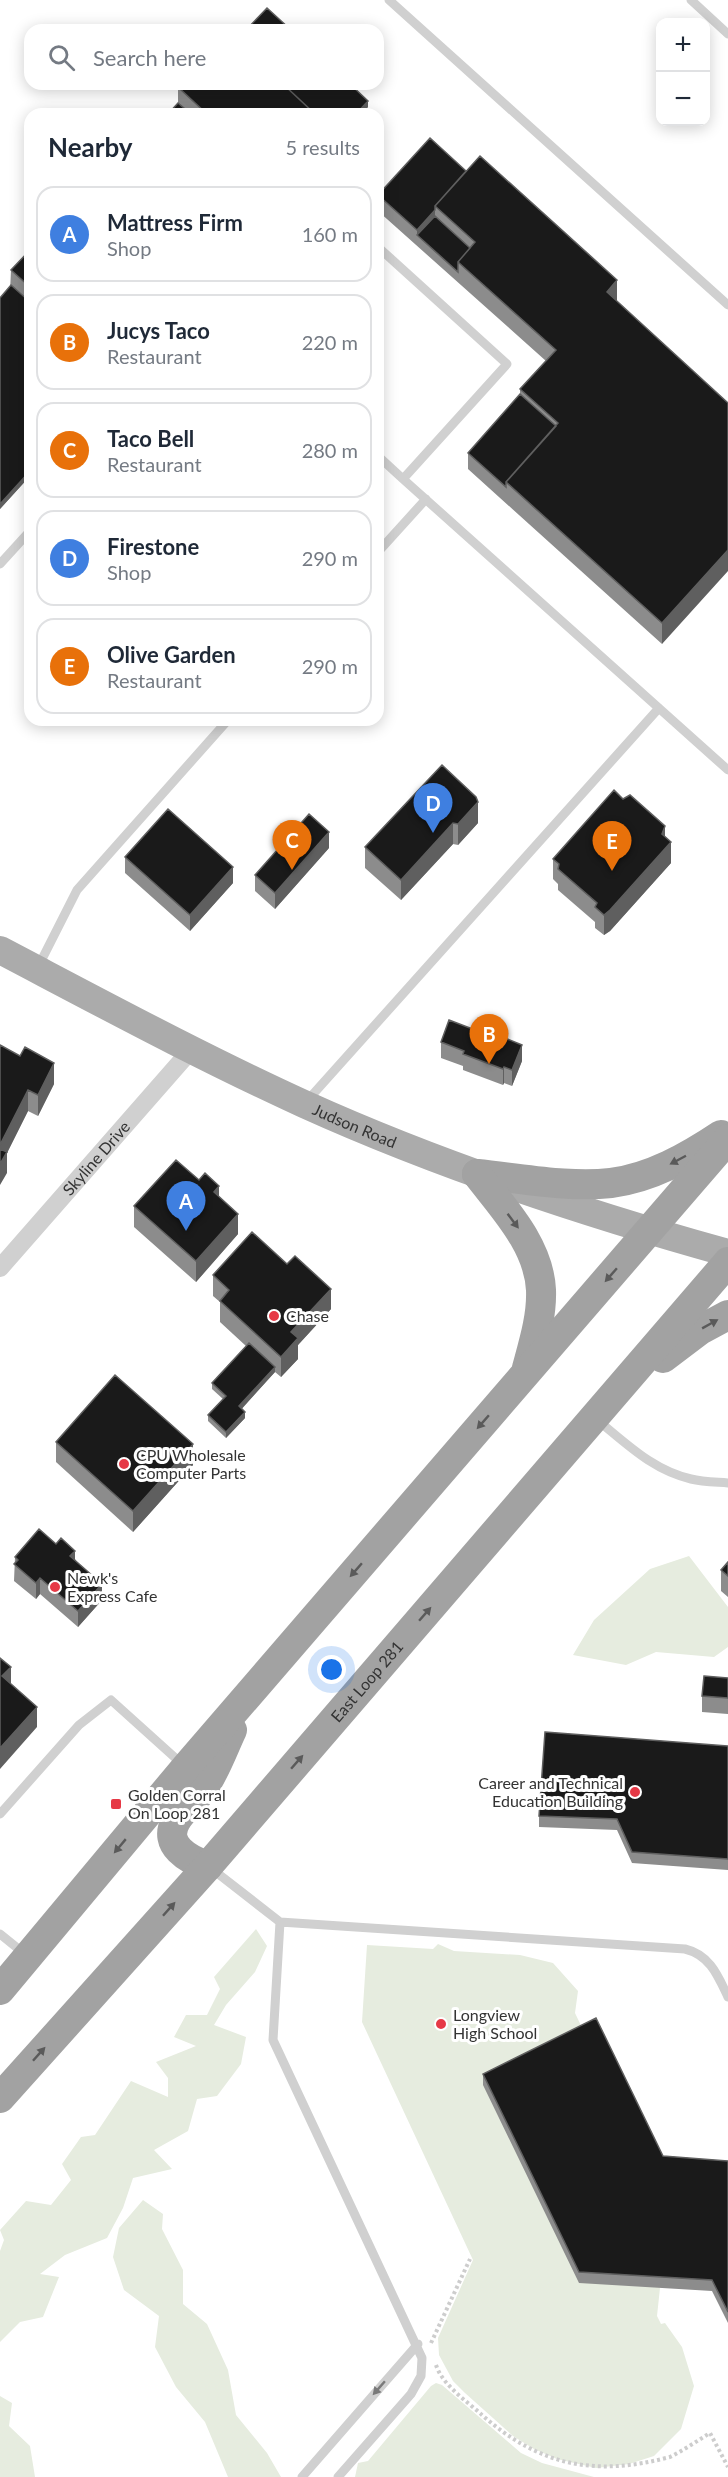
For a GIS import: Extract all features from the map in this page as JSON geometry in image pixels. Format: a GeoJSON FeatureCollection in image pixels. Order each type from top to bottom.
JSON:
{"type":"FeatureCollection","features":[{"type":"Feature","properties":{"kind":"highway"},"geometry":{"type":"LineString","coordinates":[[477,1174],[564,1182],[611,1183],[648,1174],[669,1165],[728,1130]]}},
{"type":"Feature","properties":{"kind":"highway"},"geometry":{"type":"LineString","coordinates":[[0,1990],[186,1767],[728,1139]]}},
{"type":"Feature","properties":{"kind":"highway"},"geometry":{"type":"LineString","coordinates":[[477,1174],[520,1230],[538,1272],[540,1305],[527,1371]]}},
{"type":"Feature","properties":{"kind":"highway","name":"East Loop 281"},"geometry":{"type":"LineString","coordinates":[[0,2098],[208,1866],[728,1262]]}},
{"type":"Feature","properties":{"kind":"highway"},"geometry":{"type":"LineString","coordinates":[[604,1407],[700,1330],[728,1315]]}},
{"type":"Feature","properties":{"kind":"highway"},"geometry":{"type":"LineString","coordinates":[[208,1866],[194,1862],[177,1848],[173,1840],[174,1827],[204,1788],[251,1693]]}},
{"type":"Feature","properties":{"kind":"main road","name":"Judson Road"},"geometry":{"type":"LineString","coordinates":[[0,950],[191,1050],[304,1104],[477,1174],[650,1231],[728,1253]]}},
{"type":"Feature","properties":{"kind":"street","name":"Skyline Drive"},"geometry":{"type":"LineString","coordinates":[[0,1268],[191,1050]]}},
{"type":"Feature","properties":{"kind":"lane"},"geometry":{"type":"LineString","coordinates":[[389,0],[728,305]]}},
{"type":"Feature","properties":{"kind":"lane"},"geometry":{"type":"LineString","coordinates":[[691,0],[728,34]]}},
{"type":"Feature","properties":{"kind":"lane"},"geometry":{"type":"LineString","coordinates":[[384,252],[507,364],[403,479]]}},
{"type":"Feature","properties":{"kind":"lane"},"geometry":{"type":"LineString","coordinates":[[384,462],[728,770]]}},
{"type":"Feature","properties":{"kind":"lane"},"geometry":{"type":"LineString","coordinates":[[384,545],[426,499]]}},
{"type":"Feature","properties":{"kind":"lane"},"geometry":{"type":"LineString","coordinates":[[0,564],[24,538]]}},
{"type":"Feature","properties":{"kind":"lane"},"geometry":{"type":"LineString","coordinates":[[304,1104],[658,708]]}},
{"type":"Feature","properties":{"kind":"lane"},"geometry":{"type":"LineString","coordinates":[[37,969],[77,890],[223,726]]}},
{"type":"Feature","properties":{"kind":"lane"},"geometry":{"type":"LineString","coordinates":[[604,1407],[644,1458],[660,1468],[690,1479],[728,1484]]}},
{"type":"Feature","properties":{"kind":"lane"},"geometry":{"type":"LineString","coordinates":[[0,1814],[79,1725],[111,1700],[186,1767]]}},
{"type":"Feature","properties":{"kind":"lane"},"geometry":{"type":"LineString","coordinates":[[208,1866],[280,1922],[685,1949],[695,1952],[713,1967],[728,1997]]}},
{"type":"Feature","properties":{"kind":"lane"},"geometry":{"type":"LineString","coordinates":[[280,1922],[273,2040],[418,2344],[423,2367],[417,2385],[338,2477]]}},
{"type":"Feature","properties":{"kind":"lane"},"geometry":{"type":"LineString","coordinates":[[0,1934],[27,1957]]}},
{"type":"Feature","properties":{"kind":"lane"},"geometry":{"type":"LineString","coordinates":[[302,2477],[418,2344]]}},
{"type":"Feature","properties":{"kind":"path"},"geometry":{"type":"LineString","coordinates":[[432,2350],[431,2343],[470,2259]]}},
{"type":"Feature","properties":{"kind":"path"},"geometry":{"type":"LineString","coordinates":[[433,2356],[437,2369],[445,2380],[510,2439],[549,2461],[591,2472]]}},
{"type":"Feature","properties":{"kind":"path"},"geometry":{"type":"LineString","coordinates":[[623,2472],[669,2457],[710,2433],[728,2467]]}},
{"type":"Feature","properties":{"kind":"shaded area"},"geometry":{"type":"Polygon","coordinates":[[[689,1556],[728,1607],[728,1647],[714,1657],[656,1652],[626,1665],[573,1655],[594,1620],[650,1569],[689,1556]]]}},
{"type":"Feature","properties":{"kind":"shaded area"},"geometry":{"type":"Polygon","coordinates":[[[256,1929],[267,1946],[255,1972],[226,2005],[214,2025],[246,2037],[241,2064],[217,2096],[197,2099],[188,2131],[154,2150],[172,2169],[133,2178],[123,2208],[107,2238],[65,2255],[40,2274],[59,2277],[43,2317],[20,2322],[0,2342],[0,2251],[4,2240],[0,2230],[26,2201],[51,2205],[71,2180],[62,2164],[81,2137],[95,2135],[131,2081],[168,2097],[168,2078],[156,2062],[196,2046],[174,2037],[186,2015],[207,2015],[220,1989],[214,1977],[256,1929]]]}},
{"type":"Feature","properties":{"kind":"shaded area"},"geometry":{"type":"Polygon","coordinates":[[[438,1944],[454,1951],[520,1955],[553,1963],[578,1991],[575,2013],[585,2034],[660,2288],[657,2316],[661,2324],[665,2323],[682,2347],[694,2386],[681,2429],[654,2456],[629,2464],[596,2468],[557,2459],[534,2449],[513,2436],[465,2393],[453,2381],[439,2355],[438,2338],[473,2260],[362,2022],[367,1945],[433,1949],[438,1944]]]}},
{"type":"Feature","properties":{"kind":"shaded area"},"geometry":{"type":"Polygon","coordinates":[[[143,2200],[163,2214],[162,2229],[183,2270],[183,2304],[207,2324],[228,2370],[236,2415],[267,2453],[281,2477],[228,2477],[205,2422],[176,2387],[155,2347],[159,2316],[124,2290],[113,2257],[119,2228],[143,2200]]]}},
{"type":"Feature","properties":{"kind":"shaded area"},"geometry":{"type":"Polygon","coordinates":[[[436,2383],[442,2385],[521,2453],[542,2463],[594,2477],[355,2477],[358,2463],[368,2461],[436,2383]]]}},
{"type":"Feature","properties":{"kind":"shaded area"},"geometry":{"type":"Polygon","coordinates":[[[0,2396],[12,2403],[9,2426],[30,2446],[35,2477],[0,2477],[0,2396]]]}},
{"type":"Feature","properties":{"kind":"building"},"geometry":{"type":"Polygon","coordinates":[[[267,8],[284,24],[252,24],[267,8]]]}},
{"type":"Feature","properties":{"kind":"building"},"geometry":{"type":"Polygon","coordinates":[[[181,90],[289,90],[309,108],[201,108],[181,90]]]}},
{"type":"Feature","properties":{"kind":"building"},"geometry":{"type":"Polygon","coordinates":[[[289,90],[356,90],[368,101],[362,108],[309,108],[289,90]]]}},
{"type":"Feature","properties":{"kind":"building"},"geometry":{"type":"Polygon","coordinates":[[[178,103],[184,108],[173,108],[178,103]]]}},
{"type":"Feature","properties":{"kind":"building"},"geometry":{"type":"Polygon","coordinates":[[[430,138],[466,171],[417,230],[384,200],[384,188],[430,138]]]}},
{"type":"Feature","properties":{"kind":"building"},"geometry":{"type":"Polygon","coordinates":[[[480,156],[617,280],[607,292],[728,403],[728,550],[662,623],[506,482],[558,423],[520,389],[556,350],[458,262],[475,242],[435,206],[480,156]]]}},
{"type":"Feature","properties":{"kind":"building"},"geometry":{"type":"Polygon","coordinates":[[[435,216],[470,248],[458,262],[458,272],[417,235],[435,216]]]}},
{"type":"Feature","properties":{"kind":"building"},"geometry":{"type":"Polygon","coordinates":[[[24,256],[24,282],[11,270],[24,256]]]}},
{"type":"Feature","properties":{"kind":"building"},"geometry":{"type":"Polygon","coordinates":[[[11,285],[24,297],[24,478],[0,504],[0,298],[11,285]]]}},
{"type":"Feature","properties":{"kind":"building"},"geometry":{"type":"Polygon","coordinates":[[[520,394],[556,426],[506,482],[506,487],[468,453],[520,394]]]}},
{"type":"Feature","properties":{"kind":"building"},"geometry":{"type":"Polygon","coordinates":[[[442,765],[476,797],[478,802],[458,824],[453,823],[401,880],[365,847],[442,765]]]}},
{"type":"Feature","properties":{"kind":"building"},"geometry":{"type":"Polygon","coordinates":[[[614,790],[623,799],[630,795],[665,826],[662,834],[671,842],[604,915],[595,907],[597,903],[558,869],[559,864],[553,859],[614,790]]]}},
{"type":"Feature","properties":{"kind":"building"},"geometry":{"type":"Polygon","coordinates":[[[168,809],[233,867],[190,915],[125,857],[168,809]]]}},
{"type":"Feature","properties":{"kind":"building"},"geometry":{"type":"Polygon","coordinates":[[[309,814],[329,832],[275,893],[255,875],[309,814]]]}},
{"type":"Feature","properties":{"kind":"building"},"geometry":{"type":"Polygon","coordinates":[[[449,1020],[483,1033],[485,1028],[522,1045],[512,1070],[504,1067],[503,1069],[463,1054],[464,1051],[441,1042],[449,1020]]]}},
{"type":"Feature","properties":{"kind":"building"},"geometry":{"type":"Polygon","coordinates":[[[0,1045],[20,1056],[25,1047],[54,1063],[38,1095],[28,1090],[0,1145],[0,1045]]]}},
{"type":"Feature","properties":{"kind":"building"},"geometry":{"type":"Polygon","coordinates":[[[0,1149],[7,1152],[0,1164],[0,1149]]]}},
{"type":"Feature","properties":{"kind":"building"},"geometry":{"type":"Polygon","coordinates":[[[176,1160],[199,1180],[205,1173],[219,1186],[214,1192],[238,1214],[196,1261],[134,1206],[176,1160]]]}},
{"type":"Feature","properties":{"kind":"building","name":"Chase"},"geometry":{"type":"Polygon","coordinates":[[[252,1232],[287,1264],[295,1256],[331,1289],[291,1332],[298,1338],[281,1357],[220,1301],[229,1290],[213,1275],[252,1232]]]}},
{"type":"Feature","properties":{"kind":"building"},"geometry":{"type":"Polygon","coordinates":[[[249,1343],[275,1367],[239,1406],[245,1412],[226,1432],[208,1415],[226,1396],[212,1383],[249,1343]]]}},
{"type":"Feature","properties":{"kind":"building","name":"CPU Wholesale Computer Parts"},"geometry":{"type":"Polygon","coordinates":[[[115,1375],[193,1444],[133,1511],[56,1442],[115,1375]]]}},
{"type":"Feature","properties":{"kind":"building","name":"Newk's Express Cafe"},"geometry":{"type":"Polygon","coordinates":[[[39,1529],[56,1544],[61,1538],[75,1551],[70,1556],[102,1584],[78,1611],[40,1578],[36,1583],[14,1564],[18,1560],[15,1557],[39,1529]]]}},
{"type":"Feature","properties":{"kind":"building"},"geometry":{"type":"Polygon","coordinates":[[[728,1562],[728,1576],[721,1570],[728,1562]]]}},
{"type":"Feature","properties":{"kind":"building"},"geometry":{"type":"Polygon","coordinates":[[[0,1658],[11,1667],[2,1676],[37,1707],[0,1748],[0,1658]]]}},
{"type":"Feature","properties":{"kind":"building"},"geometry":{"type":"Polygon","coordinates":[[[704,1676],[728,1678],[728,1698],[702,1696],[704,1676]]]}},
{"type":"Feature","properties":{"kind":"building","name":"Career and Technical Education Building"},"geometry":{"type":"Polygon","coordinates":[[[545,1732],[728,1746],[728,1859],[632,1852],[617,1819],[539,1816],[545,1732]]]}},
{"type":"Feature","properties":{"kind":"building"},"geometry":{"type":"Polygon","coordinates":[[[596,2018],[663,2156],[728,2161],[728,2312],[712,2280],[579,2272],[483,2074],[596,2018]]]}},
{"type":"Feature","properties":{"kind":"place","name":"Firestone"},"geometry":{"type":"Point","coordinates":[433,833]}},
{"type":"Feature","properties":{"kind":"place","name":"Taco Bell"},"geometry":{"type":"Point","coordinates":[292,870]}},
{"type":"Feature","properties":{"kind":"place","name":"Olive Garden"},"geometry":{"type":"Point","coordinates":[612,871]}},
{"type":"Feature","properties":{"kind":"place","name":"Jucys Taco"},"geometry":{"type":"Point","coordinates":[489,1064]}},
{"type":"Feature","properties":{"kind":"place","name":"Mattress Firm"},"geometry":{"type":"Point","coordinates":[186,1231]}},
{"type":"Feature","properties":{"kind":"place","name":"Chase"},"geometry":{"type":"Point","coordinates":[274,1316]}},
{"type":"Feature","properties":{"kind":"place","name":"CPU Wholesale Computer Parts"},"geometry":{"type":"Point","coordinates":[124,1464]}},
{"type":"Feature","properties":{"kind":"place","name":"Newk's Express Cafe"},"geometry":{"type":"Point","coordinates":[55,1587]}},
{"type":"Feature","properties":{"kind":"place","name":"Career and Technical Education Building"},"geometry":{"type":"Point","coordinates":[635,1792]}},
{"type":"Feature","properties":{"kind":"place","name":"Golden Corral On Loop 281"},"geometry":{"type":"Point","coordinates":[116,1804]}},
{"type":"Feature","properties":{"kind":"place","name":"Longview High School"},"geometry":{"type":"Point","coordinates":[441,2024]}}]}
